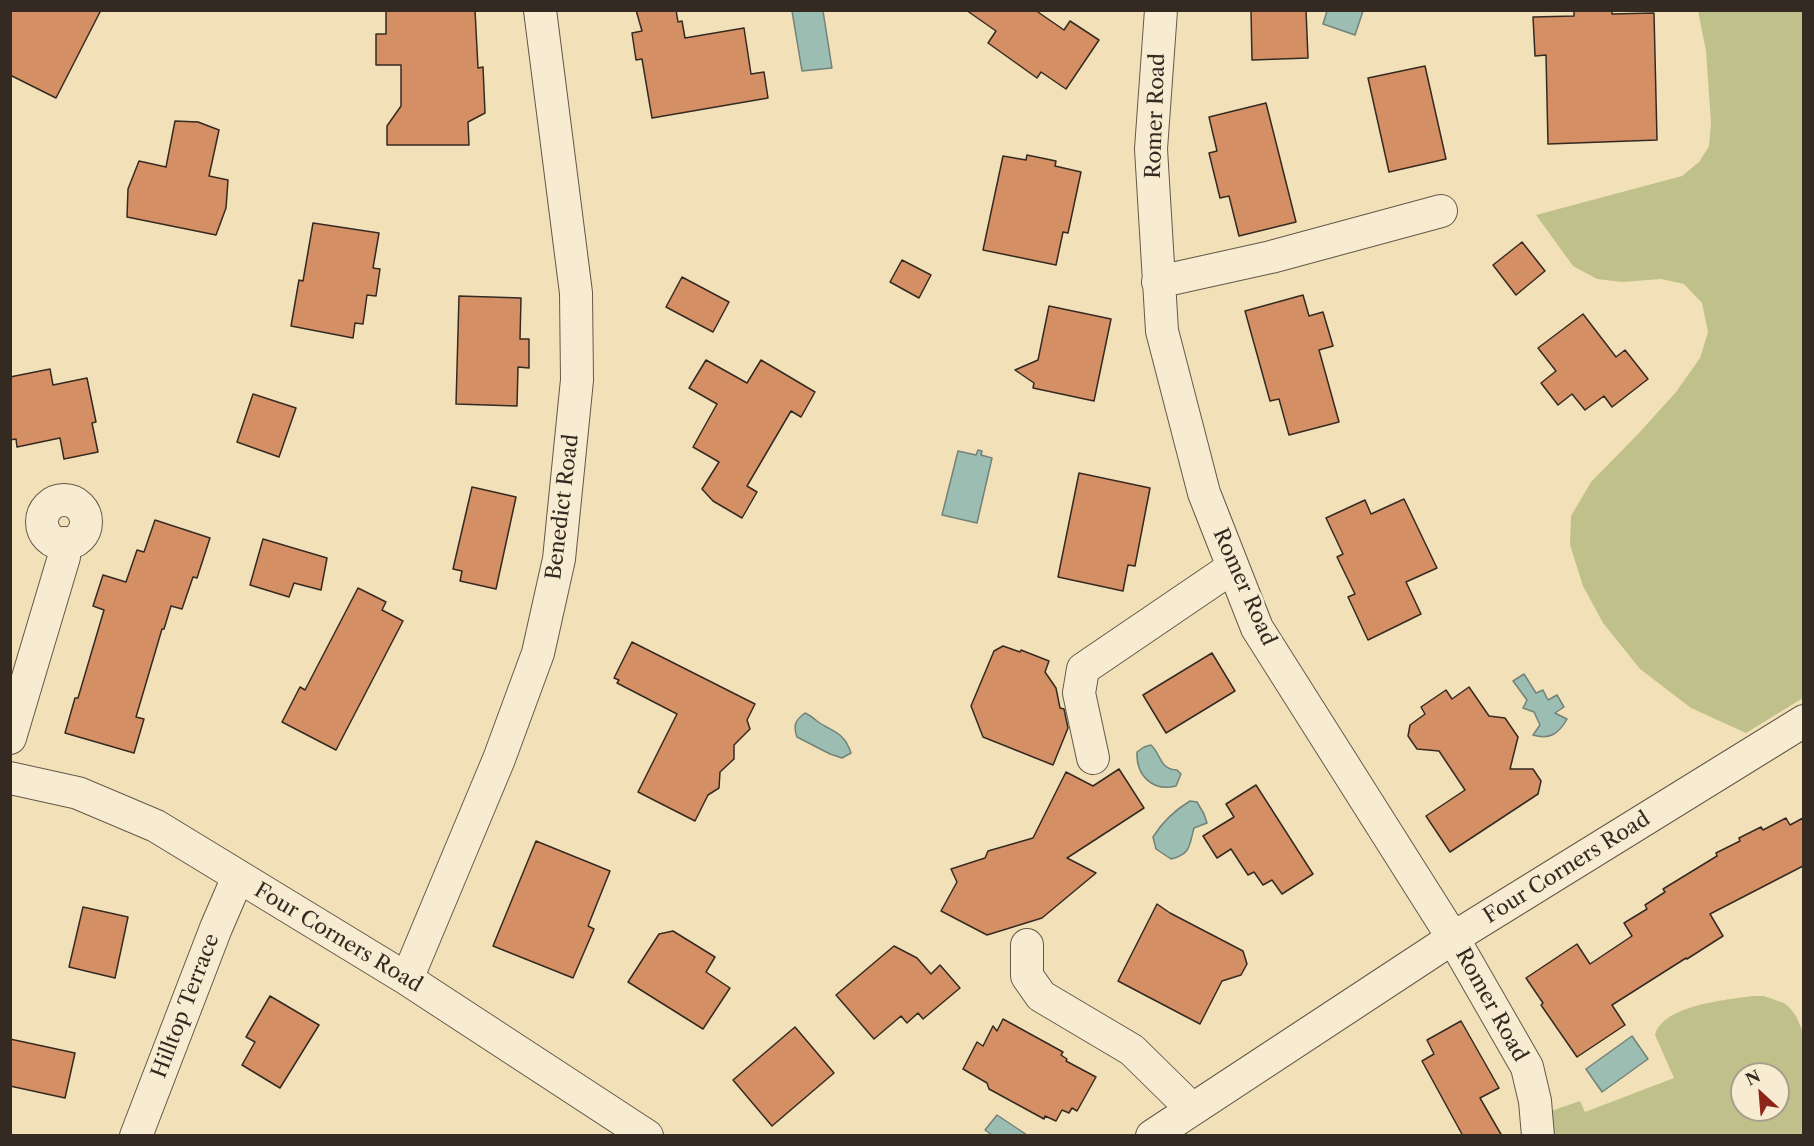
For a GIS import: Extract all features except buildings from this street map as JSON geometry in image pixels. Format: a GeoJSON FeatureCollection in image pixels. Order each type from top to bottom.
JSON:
{"type":"FeatureCollection","features":[{"type":"Feature","properties":{"kind":"street","name":"Benedict Road"},"geometry":{"type":"LineString","coordinates":[[407,980],[499,759],[538,653],[559,559],[577,380],[576,293],[540,10]]}},
{"type":"Feature","properties":{"kind":"street","name":"Romer Road"},"geometry":{"type":"LineString","coordinates":[[1161,10],[1151,149],[1162,331],[1204,493],[1257,628],[1454,938],[1527,1067],[1535,1101],[1538,1136]]}},
{"type":"Feature","properties":{"kind":"street"},"geometry":{"type":"LineString","coordinates":[[1158,282],[1271,257],[1441,211]]}},
{"type":"Feature","properties":{"kind":"street"},"geometry":{"type":"LineString","coordinates":[[10,738],[64,557],[64,543]]}},
{"type":"Feature","properties":{"kind":"street"},"geometry":{"type":"LineString","coordinates":[[1093,758],[1079,693],[1083,669],[1233,567]]}},
{"type":"Feature","properties":{"kind":"street","name":"Four Corners Road"},"geometry":{"type":"LineString","coordinates":[[1152,1136],[1454,938],[1803,721]]}},
{"type":"Feature","properties":{"kind":"street","name":"Four Corners Road"},"geometry":{"type":"LineString","coordinates":[[10,778],[78,794],[156,826],[407,980],[647,1136]]}},
{"type":"Feature","properties":{"kind":"street","name":"Hilltop Terrace"},"geometry":{"type":"LineString","coordinates":[[136,1136],[216,928],[238,878]]}},
{"type":"Feature","properties":{"kind":"street"},"geometry":{"type":"LineString","coordinates":[[1027,945],[1027,976],[1041,996],[1132,1050],[1192,1109]]}},
{"type":"Feature","properties":{"kind":"green space"},"geometry":{"type":"Polygon","coordinates":[[[1698,11],[1803,11],[1803,698],[1746,733],[1691,708],[1640,669],[1603,623],[1583,586],[1570,545],[1571,516],[1591,482],[1676,392],[1700,358],[1708,332],[1702,303],[1684,284],[1661,279],[1622,282],[1597,279],[1573,266],[1536,215],[1682,176],[1699,162],[1709,146],[1711,123],[1706,51],[1698,11]]]}},
{"type":"Feature","properties":{"kind":"green space"},"geometry":{"type":"Polygon","coordinates":[[[1764,996],[1784,1003],[1796,1016],[1803,1032],[1803,1135],[1555,1135],[1551,1111],[1580,1101],[1585,1112],[1674,1078],[1655,1035],[1660,1025],[1682,1011],[1712,1002],[1764,996]]]}},
{"type":"Feature","properties":{"kind":"water"},"geometry":{"type":"Polygon","coordinates":[[[792,11],[823,11],[832,68],[802,71],[792,11]]]}},
{"type":"Feature","properties":{"kind":"water"},"geometry":{"type":"Polygon","coordinates":[[[1327,11],[1363,11],[1355,35],[1323,24],[1327,11]]]}},
{"type":"Feature","properties":{"kind":"water"},"geometry":{"type":"Polygon","coordinates":[[[978,450],[982,451],[981,455],[992,458],[977,523],[942,515],[958,451],[976,455],[978,450]]]}},
{"type":"Feature","properties":{"kind":"water"},"geometry":{"type":"Polygon","coordinates":[[[1524,674],[1536,693],[1543,690],[1548,700],[1557,695],[1564,707],[1555,713],[1567,719],[1561,729],[1549,736],[1533,735],[1540,725],[1534,712],[1523,708],[1527,700],[1513,681],[1524,674]]]}},
{"type":"Feature","properties":{"kind":"water"},"geometry":{"type":"Polygon","coordinates":[[[805,713],[841,736],[851,753],[842,758],[797,737],[796,724],[805,713]]]}},
{"type":"Feature","properties":{"kind":"water"},"geometry":{"type":"Polygon","coordinates":[[[1151,745],[1167,767],[1181,774],[1176,786],[1153,784],[1147,780],[1139,768],[1137,752],[1151,745]]]}},
{"type":"Feature","properties":{"kind":"water"},"geometry":{"type":"Polygon","coordinates":[[[1190,801],[1197,802],[1207,823],[1194,828],[1186,852],[1171,859],[1156,849],[1153,837],[1170,816],[1190,801]]]}},
{"type":"Feature","properties":{"kind":"water"},"geometry":{"type":"Polygon","coordinates":[[[1632,1036],[1648,1059],[1602,1092],[1586,1069],[1632,1036]]]}},
{"type":"Feature","properties":{"kind":"water"},"geometry":{"type":"Polygon","coordinates":[[[997,1115],[1027,1135],[992,1135],[985,1130],[997,1115]]]}}]}
